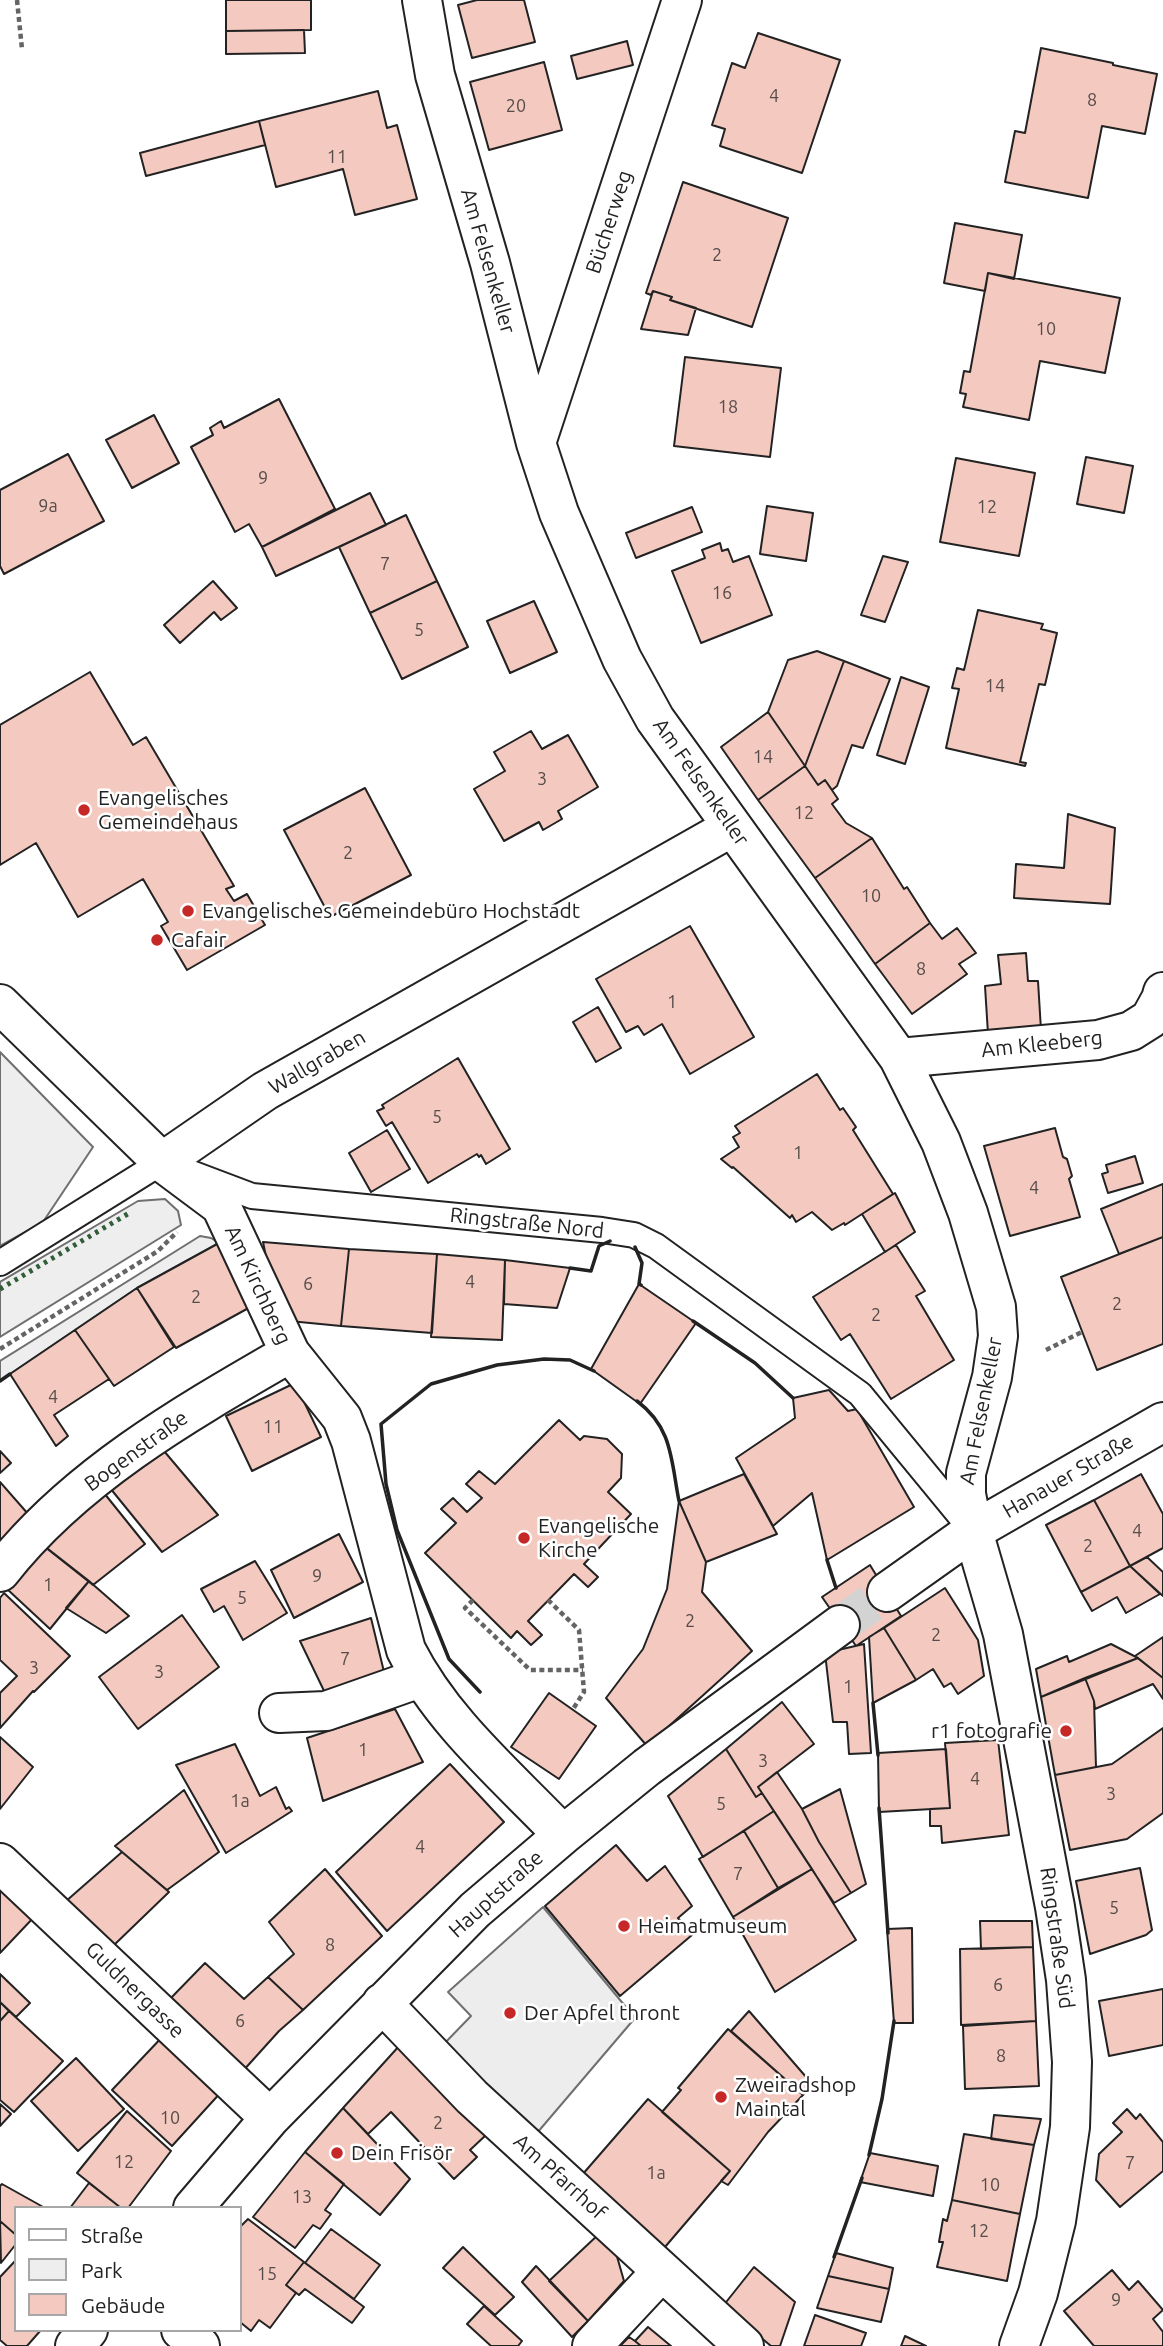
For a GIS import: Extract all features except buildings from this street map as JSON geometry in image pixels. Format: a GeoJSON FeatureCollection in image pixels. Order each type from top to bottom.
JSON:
{"type":"FeatureCollection","features":[{"type":"Feature","properties":{"kind":"street","name":"Am Felsenkeller"},"geometry":{"type":"LineString","coordinates":[[422,0],[435,75],[490,263],[536,443],[559,513],[622,659],[655,719],[899,1058],[941,1142],[968,1213],[996,1307],[998,1336],[992,1377],[966,1473],[965,1494],[974,1531]]}},
{"type":"Feature","properties":{"kind":"street","name":"Bücherweg"},"geometry":{"type":"LineString","coordinates":[[536,443],[682,0]]}},
{"type":"Feature","properties":{"kind":"street","name":"Wallgraben"},"geometry":{"type":"LineString","coordinates":[[162,1162],[265,1091],[732,827]]}},
{"type":"Feature","properties":{"kind":"street","name":"Am Kleeberg"},"geometry":{"type":"LineString","coordinates":[[899,1058],[1098,1040],[1131,1031],[1150,1019],[1163,992]]}},
{"type":"Feature","properties":{"kind":"street","name":"Am Kirchberg"},"geometry":{"type":"LineString","coordinates":[[0,1004],[162,1162],[221,1206],[290,1353],[329,1400],[347,1429],[406,1650],[420,1678],[442,1708],[563,1835]]}},
{"type":"Feature","properties":{"kind":"street","name":"Bogenstraße"},"geometry":{"type":"LineString","coordinates":[[0,1572],[15,1553],[56,1513],[141,1444],[194,1409],[290,1353]]}},
{"type":"Feature","properties":{"kind":"street","name":"Hanauer Straße"},"geometry":{"type":"LineString","coordinates":[[974,1531],[1163,1422]]}},
{"type":"Feature","properties":{"kind":"street"},"geometry":{"type":"LineString","coordinates":[[887,1592],[974,1531]]}},
{"type":"Feature","properties":{"kind":"street","name":"Ringstraße Süd"},"geometry":{"type":"LineString","coordinates":[[974,1531],[1003,1634],[1055,1907],[1066,1980],[1072,2062],[1070,2127],[1056,2221],[1038,2293],[1019,2346]]}},
{"type":"Feature","properties":{"kind":"street","name":"Hauptstraße"},"geometry":{"type":"LineString","coordinates":[[195,2206],[270,2119],[475,1910],[648,1767],[840,1625]]}},
{"type":"Feature","properties":{"kind":"street"},"geometry":{"type":"LineString","coordinates":[[279,1713],[326,1711],[420,1678]]}},
{"type":"Feature","properties":{"kind":"street","name":"Guldnergasse"},"geometry":{"type":"LineString","coordinates":[[0,1863],[270,2119]]}},
{"type":"Feature","properties":{"kind":"street","name":"Am Pfarrhof"},"geometry":{"type":"LineString","coordinates":[[382,2003],[472,2097],[744,2346]]}},
{"type":"Feature","properties":{"kind":"street"},"geometry":{"type":"LineString","coordinates":[[592,2346],[662,2271]]}},
{"type":"Feature","properties":{"kind":"street"},"geometry":{"type":"LineString","coordinates":[[75,2346],[86,2332]]}},
{"type":"Feature","properties":{"kind":"street"},"geometry":{"type":"LineString","coordinates":[[183,2332],[200,2346]]}},
{"type":"Feature","properties":{"kind":"lane"},"geometry":{"type":"LineString","coordinates":[[0,1263],[162,1162]]}},
{"type":"Feature","properties":{"kind":"lane","name":"Ringstraße Nord"},"geometry":{"type":"LineString","coordinates":[[162,1162],[252,1196],[634,1235],[656,1246],[698,1275],[860,1394],[974,1531]]}},
{"type":"Feature","properties":{"kind":"path"},"geometry":{"type":"LineString","coordinates":[[17,0],[22,50]]}},
{"type":"Feature","properties":{"kind":"path"},"geometry":{"type":"LineString","coordinates":[[0,1349],[158,1251],[179,1231],[186,1215],[182,1192],[162,1162]]}},
{"type":"Feature","properties":{"kind":"path"},"geometry":{"type":"LineString","coordinates":[[473,1600],[465,1608],[530,1670],[583,1670]]}},
{"type":"Feature","properties":{"kind":"path"},"geometry":{"type":"LineString","coordinates":[[548,1601],[579,1630],[584,1692],[573,1709]]}},
{"type":"Feature","properties":{"kind":"green space"},"geometry":{"type":"Polygon","coordinates":[[[0,1052],[93,1147],[43,1222],[0,1246],[0,1052]]]}},
{"type":"Feature","properties":{"kind":"green space"},"geometry":{"type":"Polygon","coordinates":[[[165,1199],[178,1211],[181,1225],[0,1337],[0,1282],[138,1201],[165,1199]]]}},
{"type":"Feature","properties":{"kind":"green space"},"geometry":{"type":"Polygon","coordinates":[[[200,1236],[219,1243],[137,1288],[0,1381],[0,1361],[200,1236]]]}},
{"type":"Feature","properties":{"kind":"shaded area"},"geometry":{"type":"Polygon","coordinates":[[[543,1907],[635,2018],[537,2133],[440,2048],[471,2016],[448,1992],[543,1907]]]}},
{"type":"Feature","properties":{"kind":"tunnel"},"geometry":{"type":"LineString","coordinates":[[840,1625],[887,1592]]}},
{"type":"Feature","properties":{"kind":"hedge"},"geometry":{"type":"LineString","coordinates":[[0,1289],[131,1212]]}},
{"type":"Feature","properties":{"kind":"wall"},"geometry":{"type":"LineString","coordinates":[[570,1268],[591,1271],[599,1246],[610,1241]]}},
{"type":"Feature","properties":{"kind":"wall"},"geometry":{"type":"LineString","coordinates":[[635,1247],[642,1263],[641,1285]]}},
{"type":"Feature","properties":{"kind":"wall"},"geometry":{"type":"LineString","coordinates":[[693,1321],[755,1363],[793,1398]]}},
{"type":"Feature","properties":{"kind":"wall"},"geometry":{"type":"LineString","coordinates":[[480,1692],[449,1659],[397,1530],[386,1484],[381,1424],[431,1384],[497,1365],[544,1359],[570,1360],[594,1371]]}},
{"type":"Feature","properties":{"kind":"wall"},"geometry":{"type":"LineString","coordinates":[[0,1381],[10,1374]]}},
{"type":"Feature","properties":{"kind":"wall"},"geometry":{"type":"LineString","coordinates":[[637,1401],[649,1411],[664,1434],[672,1459],[679,1501]]}},
{"type":"Feature","properties":{"kind":"wall"},"geometry":{"type":"LineString","coordinates":[[827,1560],[836,1588]]}},
{"type":"Feature","properties":{"kind":"wall"},"geometry":{"type":"LineString","coordinates":[[873,1703],[878,1755]]}},
{"type":"Feature","properties":{"kind":"wall"},"geometry":{"type":"LineString","coordinates":[[879,1808],[888,1933]]}},
{"type":"Feature","properties":{"kind":"wall"},"geometry":{"type":"LineString","coordinates":[[869,2155],[882,2099],[894,2021]]}},
{"type":"Feature","properties":{"kind":"wall"},"geometry":{"type":"LineString","coordinates":[[834,2257],[862,2178]]}},
{"type":"Feature","properties":{"kind":"place","name":"Evangelisches Gemeindehaus"},"geometry":{"type":"Point","coordinates":[84,810]}},
{"type":"Feature","properties":{"kind":"place","name":"Evangelisches Gemeindebüro Hochstadt"},"geometry":{"type":"Point","coordinates":[188,911]}},
{"type":"Feature","properties":{"kind":"place","name":"Cafair"},"geometry":{"type":"Point","coordinates":[157,940]}},
{"type":"Feature","properties":{"kind":"place","name":"Evangelische Kirche"},"geometry":{"type":"Point","coordinates":[524,1538]}},
{"type":"Feature","properties":{"kind":"place","name":"r1 fotografie"},"geometry":{"type":"Point","coordinates":[1066,1731]}},
{"type":"Feature","properties":{"kind":"place","name":"Heimatmuseum"},"geometry":{"type":"Point","coordinates":[624,1926]}},
{"type":"Feature","properties":{"kind":"place","name":"Der Apfel thront"},"geometry":{"type":"Point","coordinates":[510,2013]}},
{"type":"Feature","properties":{"kind":"place","name":"Zweiradshop Maintal"},"geometry":{"type":"Point","coordinates":[721,2097]}},
{"type":"Feature","properties":{"kind":"place","name":"Dein Frisör"},"geometry":{"type":"Point","coordinates":[337,2153]}}]}
